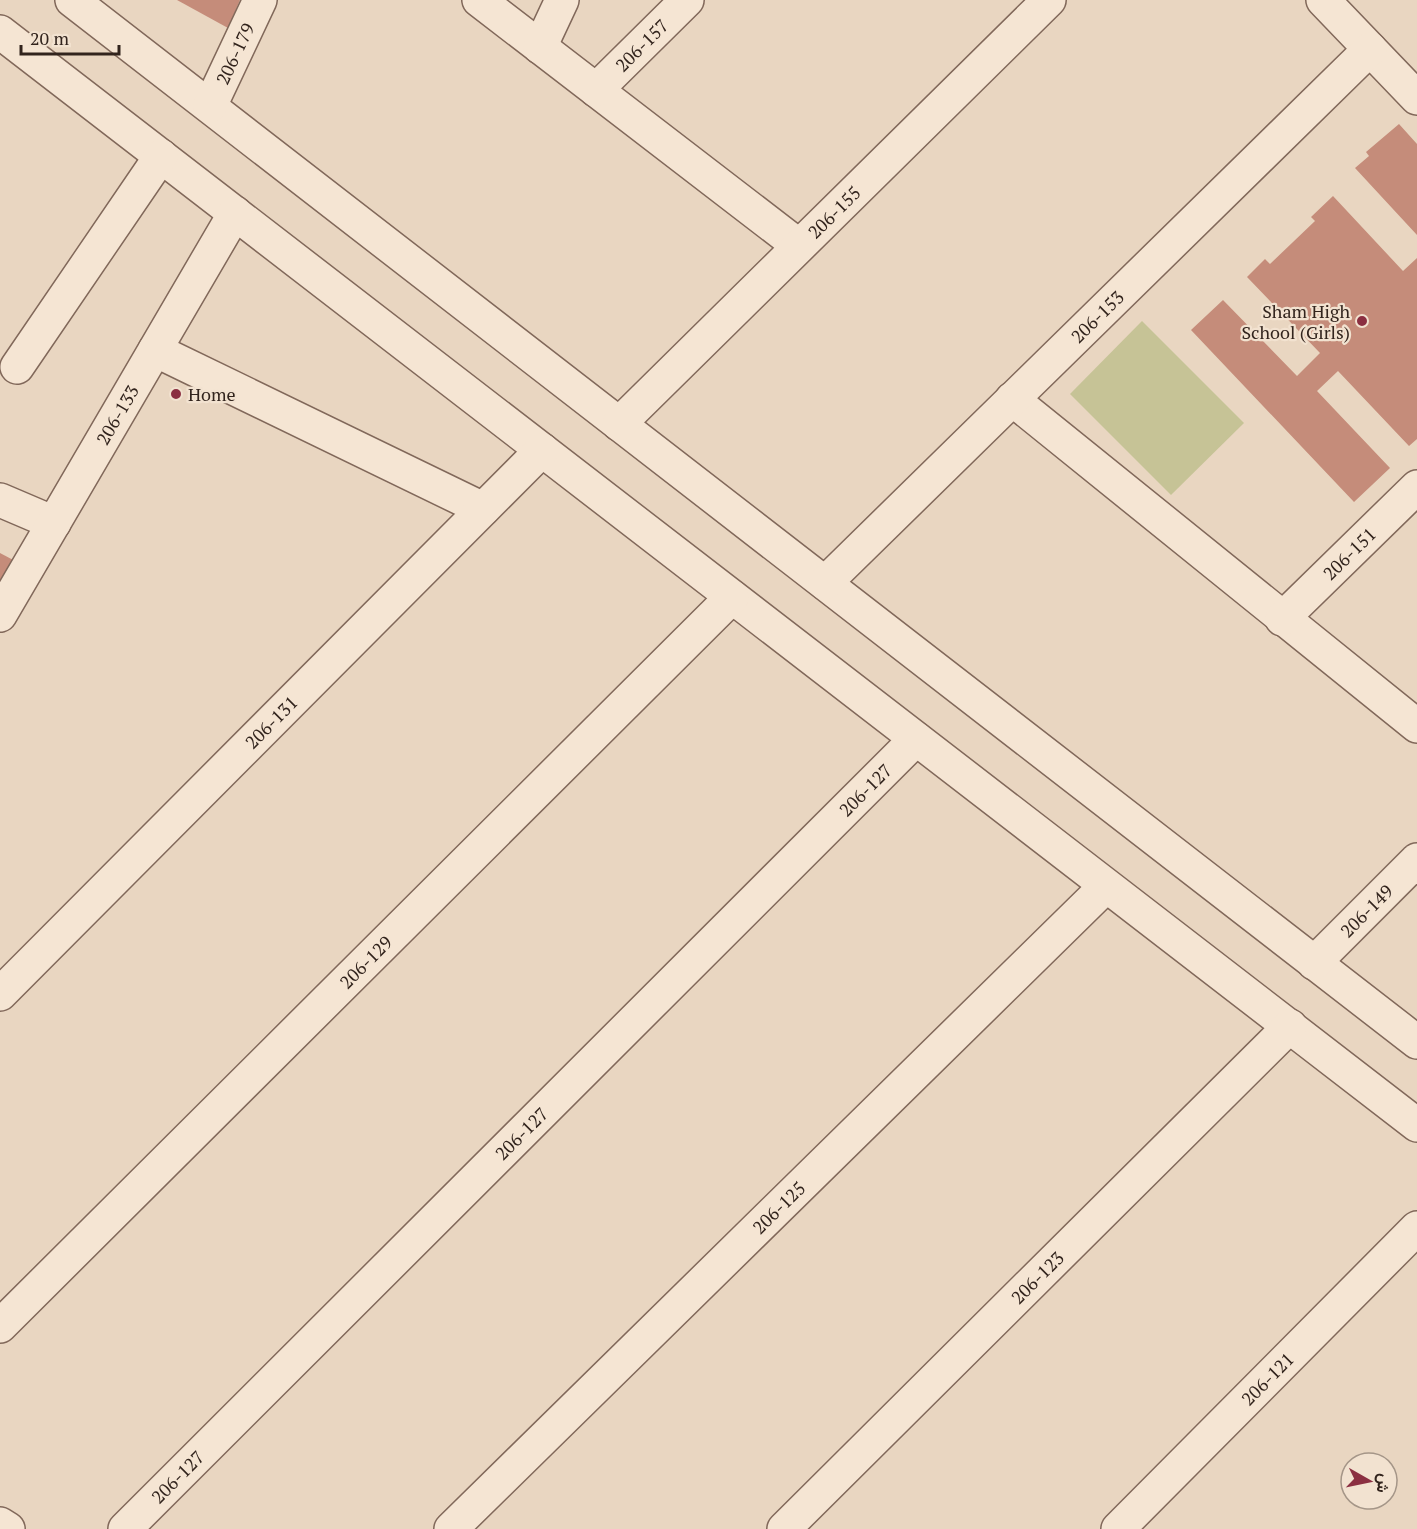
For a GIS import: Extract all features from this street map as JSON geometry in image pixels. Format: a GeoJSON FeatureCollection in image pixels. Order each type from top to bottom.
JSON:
{"type":"FeatureCollection","features":[{"type":"Feature","properties":{"kind":"street"},"geometry":{"type":"LineString","coordinates":[[72,0],[1417,1042]]}},
{"type":"Feature","properties":{"kind":"street","name":"206-179"},"geometry":{"type":"LineString","coordinates":[[210,106],[260,0]]}},
{"type":"Feature","properties":{"kind":"street"},"geometry":{"type":"LineString","coordinates":[[478,0],[799,246]]}},
{"type":"Feature","properties":{"kind":"street"},"geometry":{"type":"LineString","coordinates":[[540,47],[562,0]]}},
{"type":"Feature","properties":{"kind":"street","name":"206-157"},"geometry":{"type":"LineString","coordinates":[[596,90],[687,0]]}},
{"type":"Feature","properties":{"kind":"street","name":"206-155"},"geometry":{"type":"LineString","coordinates":[[619,423],[1049,0]]}},
{"type":"Feature","properties":{"kind":"street"},"geometry":{"type":"LineString","coordinates":[[1323,0],[1417,98]]}},
{"type":"Feature","properties":{"kind":"street"},"geometry":{"type":"LineString","coordinates":[[0,32],[1417,1125]]}},
{"type":"Feature","properties":{"kind":"street","name":"206-153"},"geometry":{"type":"LineString","coordinates":[[825,583],[1370,49]]}},
{"type":"Feature","properties":{"kind":"street"},"geometry":{"type":"LineString","coordinates":[[17,368],[161,156]]}},
{"type":"Feature","properties":{"kind":"street","name":"206-133"},"geometry":{"type":"LineString","coordinates":[[0,615],[235,213]]}},
{"type":"Feature","properties":{"kind":"street"},"geometry":{"type":"LineString","coordinates":[[155,350],[483,509]]}},
{"type":"Feature","properties":{"kind":"street"},"geometry":{"type":"LineString","coordinates":[[1012,399],[1417,726]]}},
{"type":"Feature","properties":{"kind":"street","name":"206-131"},"geometry":{"type":"LineString","coordinates":[[0,994],[542,450]]}},
{"type":"Feature","properties":{"kind":"street","name":"206-151"},"geometry":{"type":"LineString","coordinates":[[1282,619],[1417,487]]}},
{"type":"Feature","properties":{"kind":"street"},"geometry":{"type":"LineString","coordinates":[[0,500],[54,523]]}},
{"type":"Feature","properties":{"kind":"street","name":"206-129"},"geometry":{"type":"LineString","coordinates":[[0,1326],[732,597]]}},
{"type":"Feature","properties":{"kind":"street","name":"206-127"},"geometry":{"type":"LineString","coordinates":[[125,1529],[916,739]]}},
{"type":"Feature","properties":{"kind":"street","name":"206-149"},"geometry":{"type":"LineString","coordinates":[[1314,963],[1417,860]]}},
{"type":"Feature","properties":{"kind":"street","name":"206-125"},"geometry":{"type":"LineString","coordinates":[[451,1529],[1106,885]]}},
{"type":"Feature","properties":{"kind":"street","name":"206-123"},"geometry":{"type":"LineString","coordinates":[[784,1529],[1290,1026]]}},
{"type":"Feature","properties":{"kind":"street","name":"206-121"},"geometry":{"type":"LineString","coordinates":[[1118,1529],[1417,1228]]}},
{"type":"Feature","properties":{"kind":"street"},"geometry":{"type":"LineString","coordinates":[[0,1524],[8,1529]]}},
{"type":"Feature","properties":{"kind":"shaded area"},"geometry":{"type":"Polygon","coordinates":[[[1142,321],[1244,423],[1171,495],[1070,394],[1142,321]]]}},
{"type":"Feature","properties":{"kind":"building"},"geometry":{"type":"Polygon","coordinates":[[[177,0],[240,0],[228,28],[177,0]]]}},
{"type":"Feature","properties":{"kind":"building"},"geometry":{"type":"Polygon","coordinates":[[[1399,124],[1417,144],[1417,235],[1355,168],[1369,156],[1366,152],[1399,124]]]}},
{"type":"Feature","properties":{"kind":"building"},"geometry":{"type":"Polygon","coordinates":[[[1333,196],[1403,271],[1417,258],[1417,439],[1409,446],[1338,371],[1317,391],[1390,468],[1354,502],[1191,330],[1223,300],[1297,376],[1320,353],[1247,277],[1265,259],[1270,264],[1315,221],[1311,217],[1333,196]]]}},
{"type":"Feature","properties":{"kind":"building"},"geometry":{"type":"Polygon","coordinates":[[[0,553],[17,562],[0,590],[0,553]]]}},
{"type":"Feature","properties":{"kind":"place","name":"Sham High School (Girls)"},"geometry":{"type":"Point","coordinates":[1362,321]}},
{"type":"Feature","properties":{"kind":"place","name":"Home"},"geometry":{"type":"Point","coordinates":[176,394]}}]}
